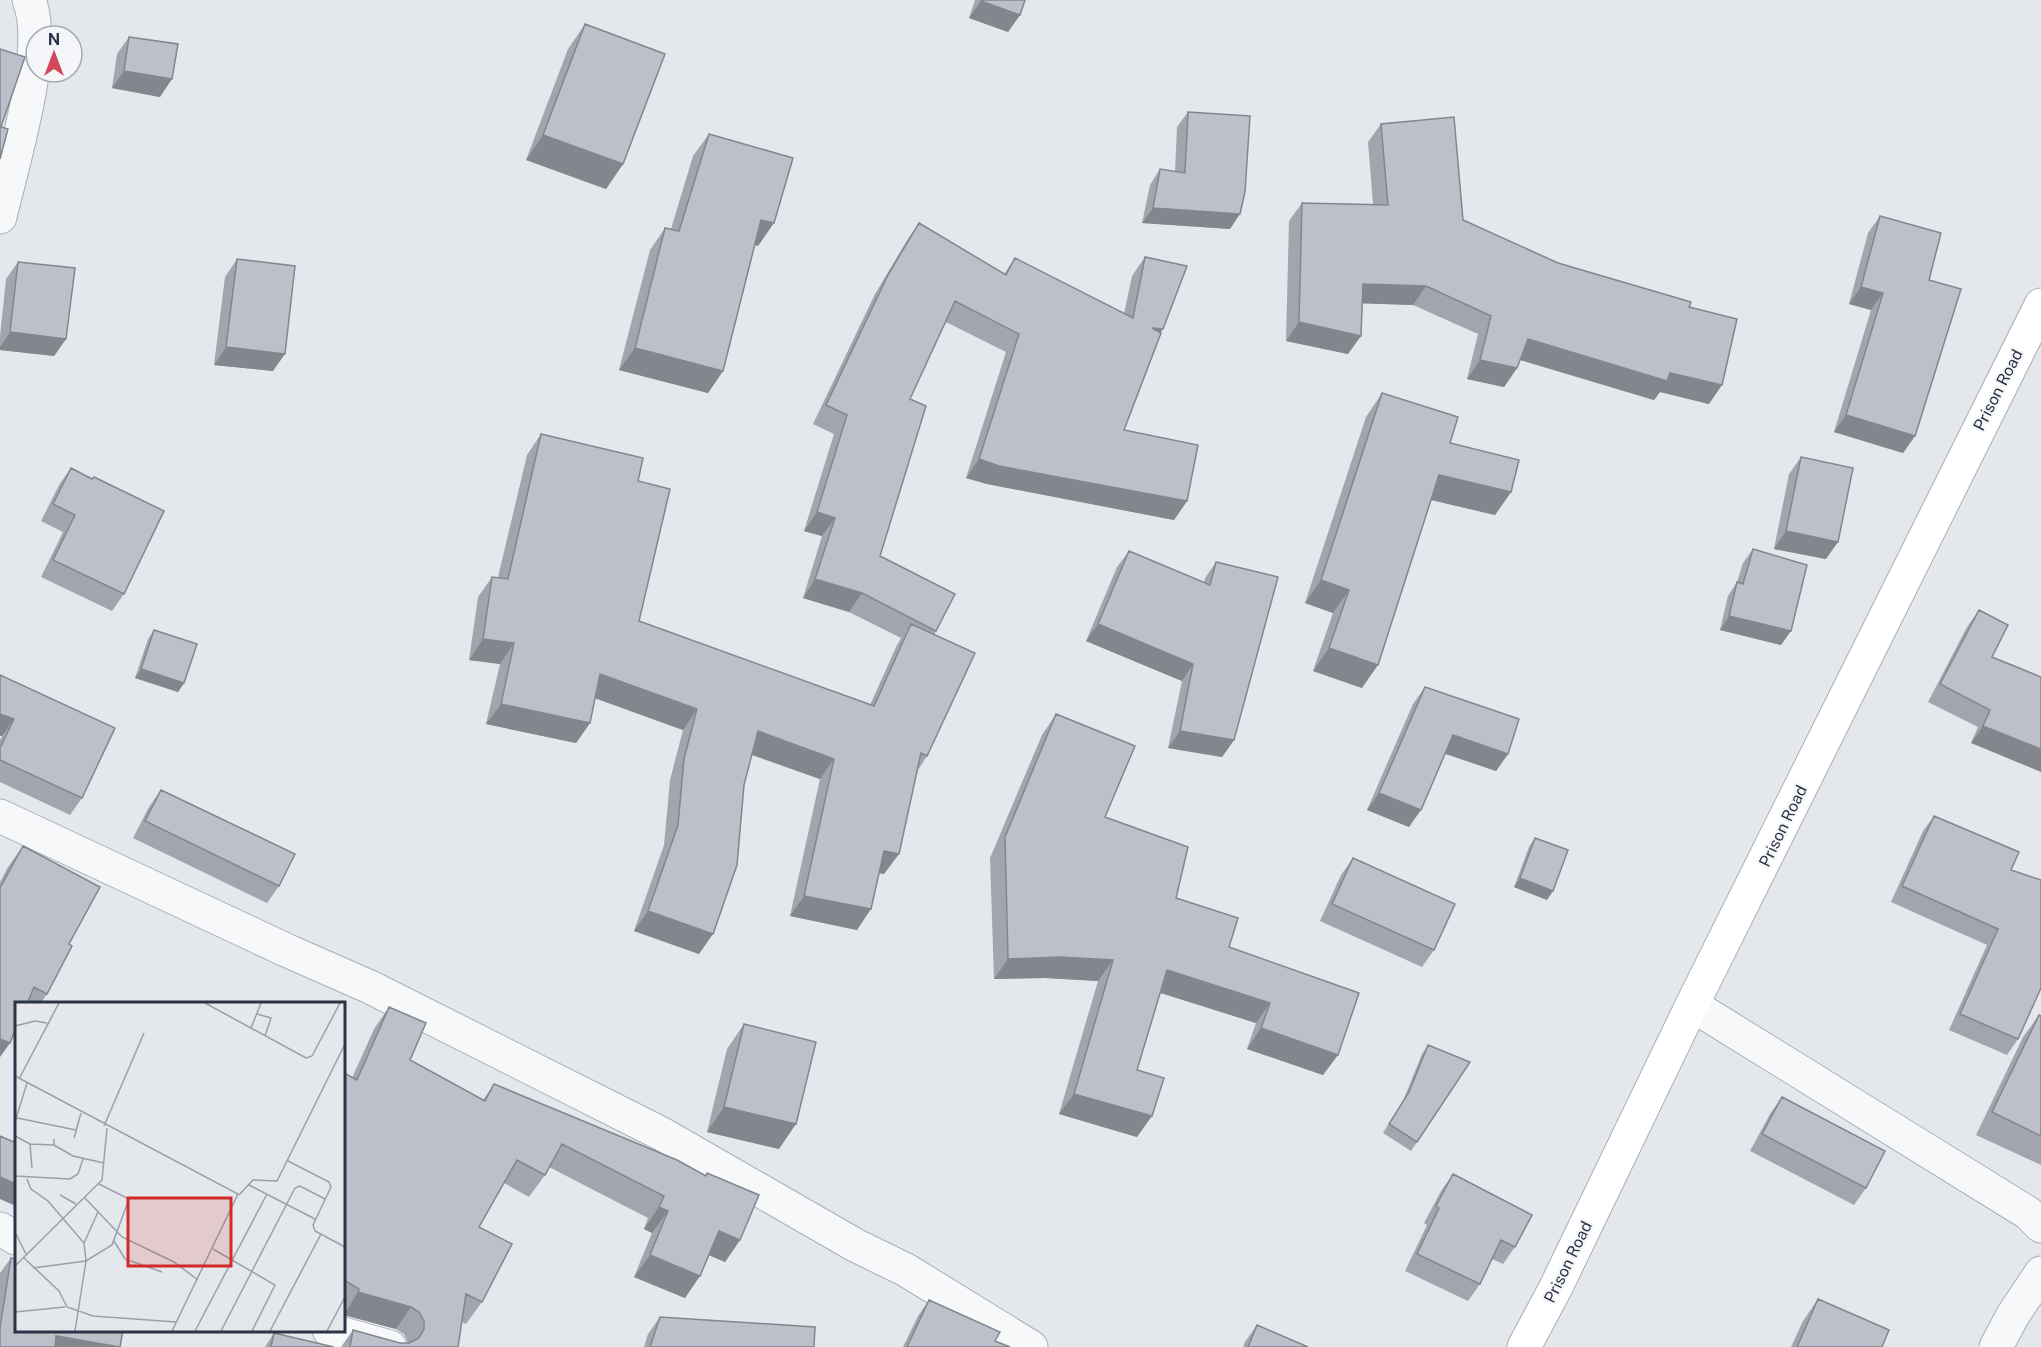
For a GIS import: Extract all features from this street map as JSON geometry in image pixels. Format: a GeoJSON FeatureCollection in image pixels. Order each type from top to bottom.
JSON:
{"type":"FeatureCollection","features":[{"type":"Feature","properties":{"kind":"street"},"geometry":{"type":"LineString","coordinates":[[0,217],[30,84],[35,51],[33,10],[30,0]]}},
{"type":"Feature","properties":{"kind":"street","name":"Prison Road"},"geometry":{"type":"LineString","coordinates":[[1524,1347],[1556,1287],[1692,1005],[2041,305]]}},
{"type":"Feature","properties":{"kind":"street"},"geometry":{"type":"LineString","coordinates":[[0,816],[279,947],[370,987],[662,1134],[855,1245],[906,1270],[1032,1347]]}},
{"type":"Feature","properties":{"kind":"street"},"geometry":{"type":"LineString","coordinates":[[1692,1005],[2028,1212],[2041,1226]]}},
{"type":"Feature","properties":{"kind":"street"},"geometry":{"type":"LineString","coordinates":[[0,1229],[15,1237]]}},
{"type":"Feature","properties":{"kind":"street"},"geometry":{"type":"LineString","coordinates":[[1996,1347],[2013,1315],[2041,1273]]}},
{"type":"Feature","properties":{"kind":"street"},"geometry":{"type":"LineString","coordinates":[[336,1332],[390,1347]]}},
{"type":"Feature","properties":{"kind":"building"},"geometry":{"type":"Polygon","coordinates":[[[981,0],[1025,0],[1020,15],[981,0]]]}},
{"type":"Feature","properties":{"kind":"building"},"geometry":{"type":"Polygon","coordinates":[[[585,24],[665,54],[623,164],[543,135],[585,24]]]}},
{"type":"Feature","properties":{"kind":"building"},"geometry":{"type":"Polygon","coordinates":[[[129,37],[178,44],[172,79],[124,71],[129,37]]]}},
{"type":"Feature","properties":{"kind":"building"},"geometry":{"type":"Polygon","coordinates":[[[0,49],[24,57],[24,60],[1,127],[8,129],[0,159],[0,49]]]}},
{"type":"Feature","properties":{"kind":"building"},"geometry":{"type":"Polygon","coordinates":[[[1188,112],[1250,116],[1245,192],[1240,214],[1153,208],[1160,169],[1185,173],[1188,112]]]}},
{"type":"Feature","properties":{"kind":"building"},"geometry":{"type":"Polygon","coordinates":[[[1454,117],[1463,220],[1558,263],[1691,302],[1689,307],[1737,319],[1722,385],[1670,373],[1667,381],[1528,339],[1517,368],[1480,360],[1491,316],[1426,286],[1363,284],[1361,336],[1299,322],[1302,203],[1388,205],[1381,124],[1454,117]]]}},
{"type":"Feature","properties":{"kind":"building"},"geometry":{"type":"Polygon","coordinates":[[[709,134],[793,158],[774,223],[761,220],[723,371],[635,348],[665,228],[679,231],[709,134]]]}},
{"type":"Feature","properties":{"kind":"building"},"geometry":{"type":"Polygon","coordinates":[[[1880,216],[1941,233],[1929,280],[1961,289],[1915,436],[1846,415],[1883,293],[1861,287],[1880,216]]]}},
{"type":"Feature","properties":{"kind":"building"},"geometry":{"type":"Polygon","coordinates":[[[919,223],[1006,275],[1015,258],[1133,318],[1145,257],[1187,266],[1163,329],[1152,328],[1161,333],[1124,430],[1198,445],[1187,501],[999,466],[979,459],[1019,334],[955,301],[910,399],[926,406],[880,556],[955,594],[936,631],[862,593],[815,579],[835,518],[817,512],[847,415],[826,405],[888,275],[919,223]]]}},
{"type":"Feature","properties":{"kind":"building"},"geometry":{"type":"Polygon","coordinates":[[[237,259],[295,266],[285,354],[226,347],[237,259]]]}},
{"type":"Feature","properties":{"kind":"building"},"geometry":{"type":"Polygon","coordinates":[[[18,262],[75,268],[66,339],[10,332],[18,262]]]}},
{"type":"Feature","properties":{"kind":"building"},"geometry":{"type":"Polygon","coordinates":[[[1382,393],[1458,417],[1450,443],[1519,460],[1511,492],[1439,475],[1378,665],[1329,648],[1349,590],[1321,580],[1382,393]]]}},
{"type":"Feature","properties":{"kind":"building"},"geometry":{"type":"Polygon","coordinates":[[[541,434],[643,458],[638,481],[670,489],[639,621],[874,706],[911,624],[975,653],[927,756],[921,753],[899,854],[884,851],[871,909],[804,896],[834,759],[758,731],[744,785],[737,865],[713,934],[648,911],[678,825],[684,759],[697,709],[600,674],[590,723],[501,704],[514,643],[483,639],[492,577],[508,579],[541,434]]]}},
{"type":"Feature","properties":{"kind":"building"},"geometry":{"type":"Polygon","coordinates":[[[1801,457],[1853,468],[1838,542],[1786,531],[1801,457]]]}},
{"type":"Feature","properties":{"kind":"building"},"geometry":{"type":"Polygon","coordinates":[[[71,468],[164,511],[124,594],[53,560],[75,515],[53,504],[71,468]]]}},
{"type":"Feature","properties":{"kind":"building"},"geometry":{"type":"Polygon","coordinates":[[[1753,549],[1807,565],[1791,631],[1729,616],[1737,582],[1743,584],[1753,549]]]}},
{"type":"Feature","properties":{"kind":"building"},"geometry":{"type":"Polygon","coordinates":[[[1129,551],[1210,585],[1216,562],[1278,577],[1234,740],[1180,731],[1193,664],[1098,624],[1129,551]]]}},
{"type":"Feature","properties":{"kind":"building"},"geometry":{"type":"Polygon","coordinates":[[[1979,610],[2008,625],[1992,657],[2041,677],[2041,749],[1983,726],[1990,710],[1940,684],[1979,610]]]}},
{"type":"Feature","properties":{"kind":"building"},"geometry":{"type":"Polygon","coordinates":[[[154,630],[197,644],[184,683],[141,669],[154,630]]]}},
{"type":"Feature","properties":{"kind":"building"},"geometry":{"type":"Polygon","coordinates":[[[0,675],[115,728],[82,798],[0,760],[0,748],[14,719],[0,714],[0,675]]]}},
{"type":"Feature","properties":{"kind":"building"},"geometry":{"type":"Polygon","coordinates":[[[1425,687],[1519,719],[1508,754],[1453,735],[1421,810],[1379,793],[1425,687]]]}},
{"type":"Feature","properties":{"kind":"building"},"geometry":{"type":"Polygon","coordinates":[[[1056,714],[1135,746],[1105,817],[1188,847],[1176,898],[1238,918],[1229,947],[1359,993],[1338,1055],[1261,1028],[1270,1003],[1167,970],[1137,1070],[1164,1078],[1152,1116],[1074,1094],[1113,960],[1060,957],[1008,959],[1005,837],[1056,714]]]}},
{"type":"Feature","properties":{"kind":"building"},"geometry":{"type":"Polygon","coordinates":[[[161,790],[295,854],[279,886],[145,821],[161,790]]]}},
{"type":"Feature","properties":{"kind":"building"},"geometry":{"type":"Polygon","coordinates":[[[1934,816],[2019,852],[2011,870],[2041,880],[2041,988],[2018,1039],[1960,1014],[1998,929],[1902,886],[1934,816]]]}},
{"type":"Feature","properties":{"kind":"building"},"geometry":{"type":"Polygon","coordinates":[[[1535,838],[1568,850],[1553,891],[1520,878],[1535,838]]]}},
{"type":"Feature","properties":{"kind":"building"},"geometry":{"type":"Polygon","coordinates":[[[23,846],[100,887],[69,944],[72,946],[47,994],[34,987],[28,1002],[15,1002],[15,1030],[10,1043],[0,1039],[0,888],[23,846]]]}},
{"type":"Feature","properties":{"kind":"building"},"geometry":{"type":"Polygon","coordinates":[[[1353,858],[1455,904],[1434,950],[1332,904],[1353,858]]]}},
{"type":"Feature","properties":{"kind":"building"},"geometry":{"type":"Polygon","coordinates":[[[389,1007],[426,1023],[410,1060],[485,1101],[494,1084],[677,1160],[706,1176],[707,1173],[759,1195],[740,1240],[719,1231],[700,1276],[650,1255],[668,1211],[659,1207],[664,1196],[562,1144],[545,1175],[517,1160],[479,1227],[512,1244],[482,1302],[466,1294],[458,1347],[350,1347],[353,1330],[400,1343],[409,1343],[419,1338],[424,1329],[424,1321],[419,1312],[411,1307],[358,1292],[359,1289],[345,1281],[345,1074],[357,1080],[389,1007]]]}},
{"type":"Feature","properties":{"kind":"building"},"geometry":{"type":"Polygon","coordinates":[[[2039,1015],[2041,1016],[2041,1136],[1992,1112],[2039,1015]]]}},
{"type":"Feature","properties":{"kind":"building"},"geometry":{"type":"Polygon","coordinates":[[[744,1024],[816,1042],[796,1124],[724,1107],[744,1024]]]}},
{"type":"Feature","properties":{"kind":"building"},"geometry":{"type":"Polygon","coordinates":[[[1428,1045],[1470,1062],[1417,1142],[1389,1124],[1409,1092],[1428,1045]]]}},
{"type":"Feature","properties":{"kind":"building"},"geometry":{"type":"Polygon","coordinates":[[[1782,1097],[1885,1151],[1866,1188],[1762,1134],[1782,1097]]]}},
{"type":"Feature","properties":{"kind":"building"},"geometry":{"type":"Polygon","coordinates":[[[0,1136],[15,1143],[15,1184],[0,1177],[0,1136]]]}},
{"type":"Feature","properties":{"kind":"building"},"geometry":{"type":"Polygon","coordinates":[[[1453,1174],[1532,1215],[1515,1247],[1501,1240],[1480,1284],[1417,1254],[1439,1208],[1436,1206],[1453,1174]]]}},
{"type":"Feature","properties":{"kind":"building"},"geometry":{"type":"Polygon","coordinates":[[[11,1258],[15,1259],[15,1332],[123,1332],[120,1347],[56,1336],[55,1347],[0,1347],[0,1328],[11,1258]]]}},
{"type":"Feature","properties":{"kind":"building"},"geometry":{"type":"Polygon","coordinates":[[[1818,1299],[1889,1330],[1882,1347],[1797,1347],[1818,1299]]]}},
{"type":"Feature","properties":{"kind":"building"},"geometry":{"type":"Polygon","coordinates":[[[929,1300],[1000,1332],[995,1341],[1010,1347],[907,1347],[929,1300]]]}},
{"type":"Feature","properties":{"kind":"building"},"geometry":{"type":"Polygon","coordinates":[[[660,1317],[815,1327],[814,1347],[650,1347],[660,1317]]]}},
{"type":"Feature","properties":{"kind":"building"},"geometry":{"type":"Polygon","coordinates":[[[1257,1325],[1308,1347],[1248,1347],[1257,1325]]]}},
{"type":"Feature","properties":{"kind":"building"},"geometry":{"type":"Polygon","coordinates":[[[274,1333],[334,1347],[271,1347],[274,1333]]]}}]}
